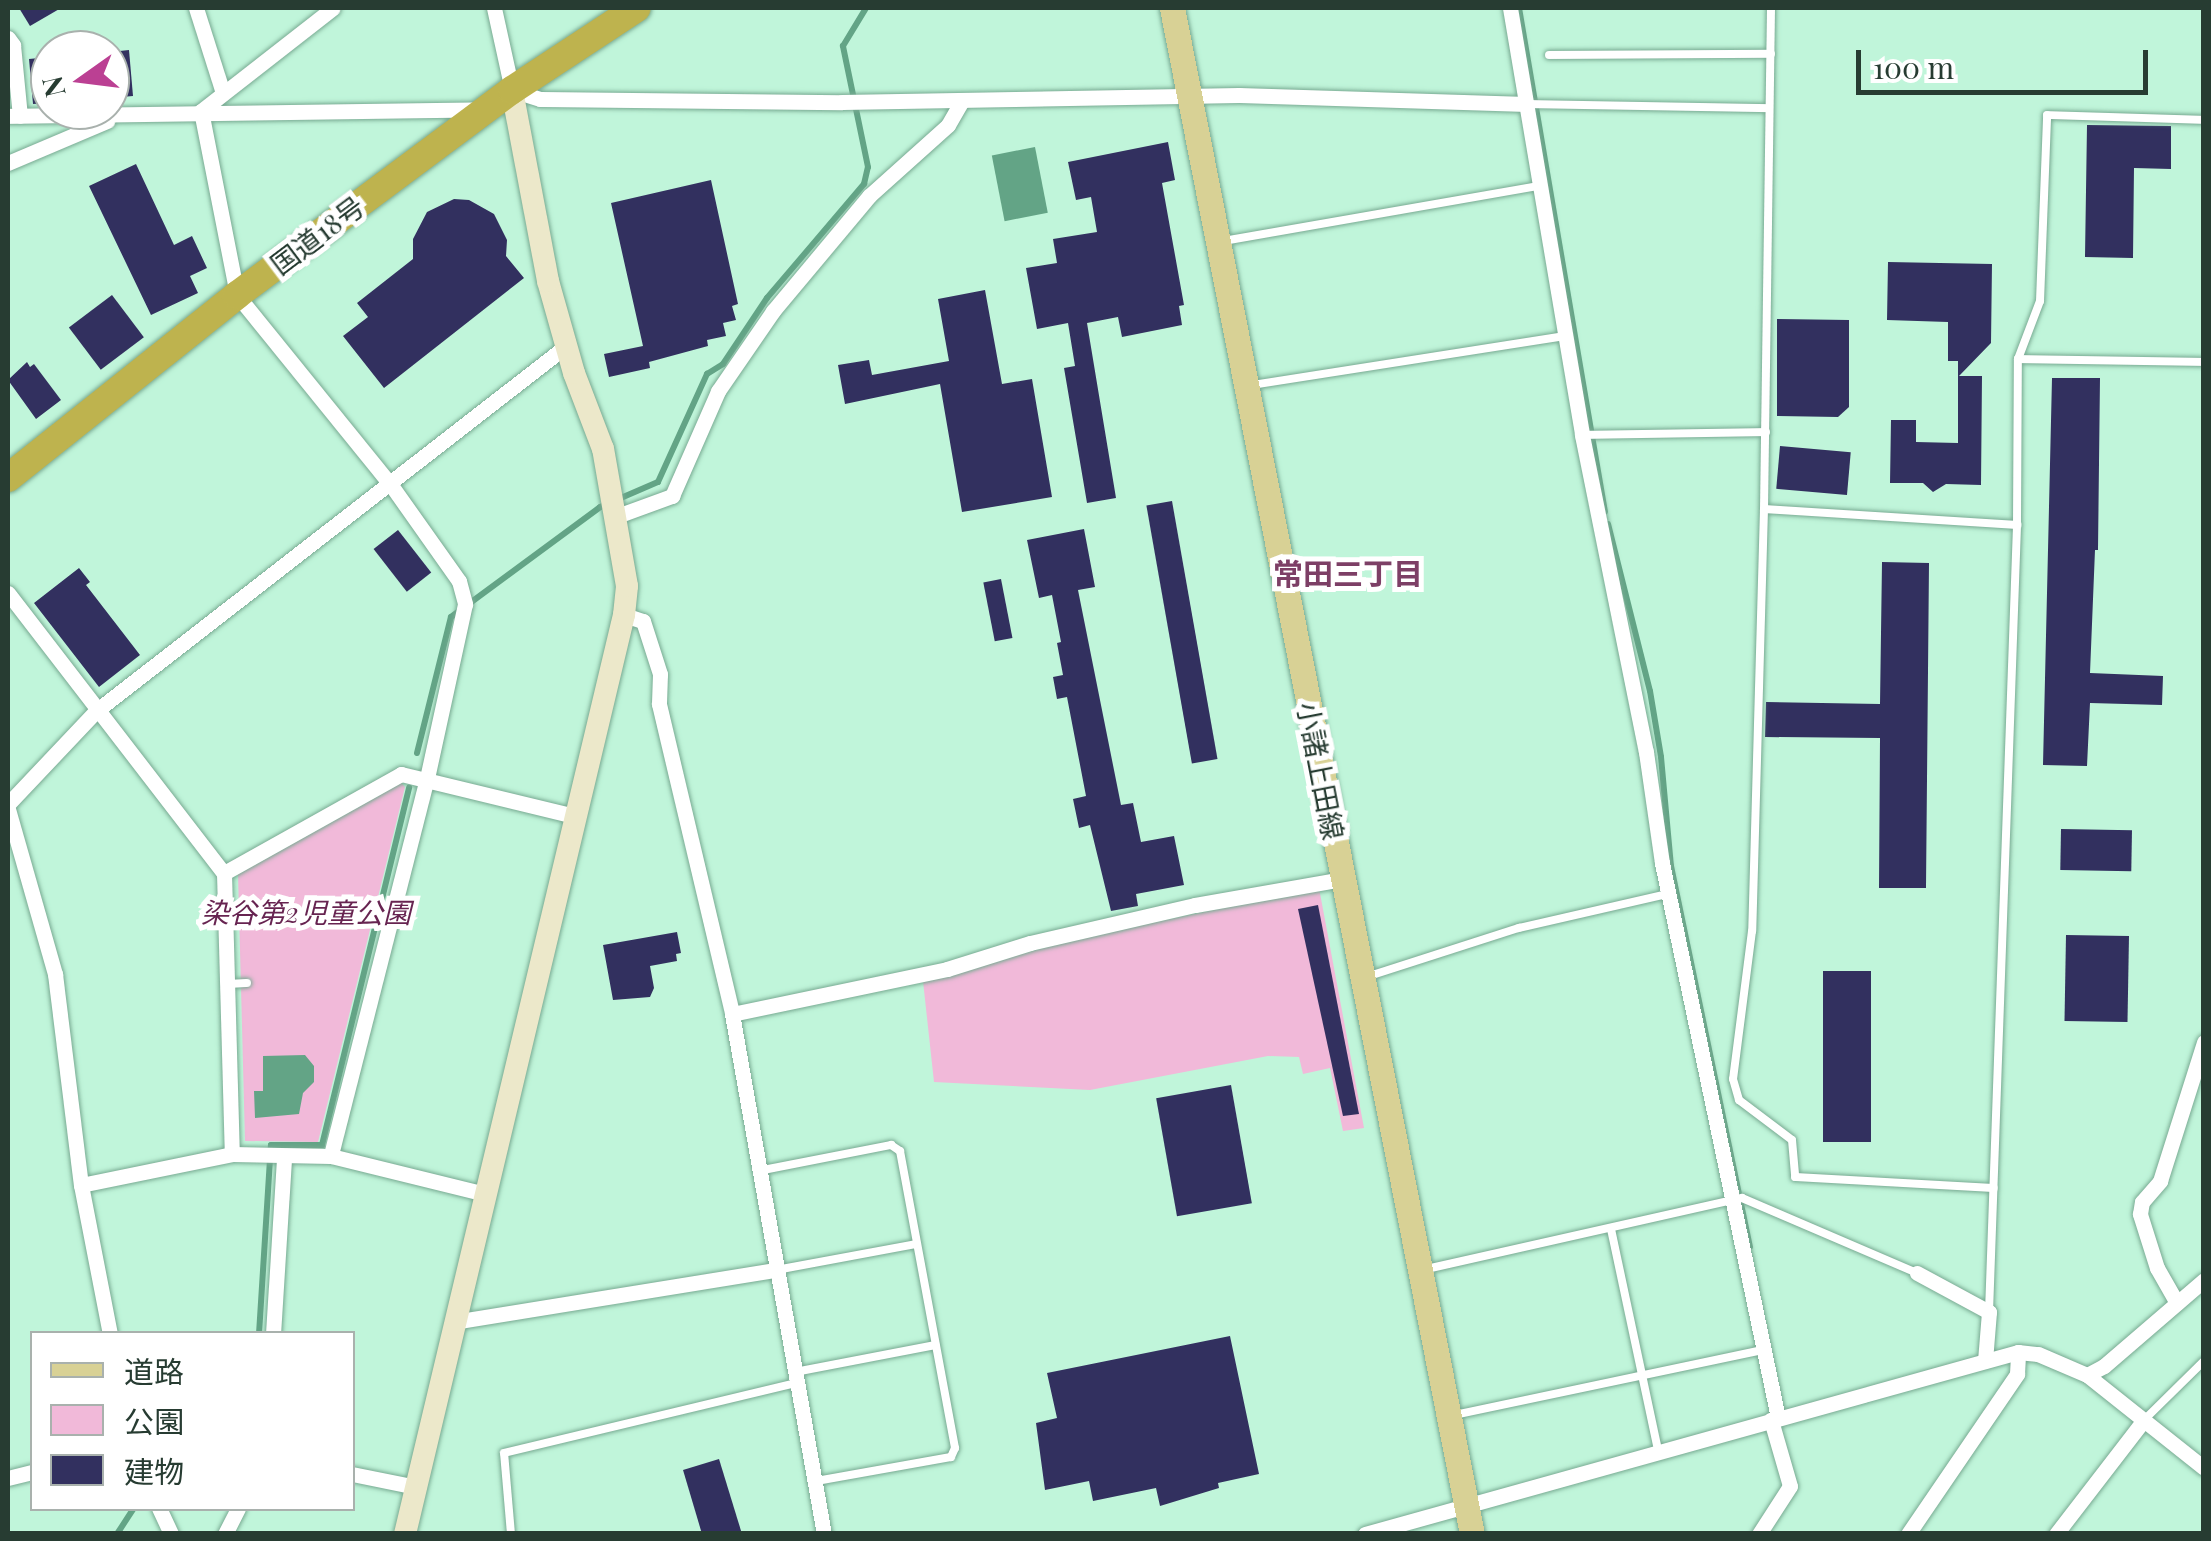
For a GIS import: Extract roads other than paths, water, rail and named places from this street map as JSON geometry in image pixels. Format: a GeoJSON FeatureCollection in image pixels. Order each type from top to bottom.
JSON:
{"type":"FeatureCollection","features":[{"type":"Feature","properties":{"kind":"highway","name":"国道18号"},"geometry":{"type":"LineString","coordinates":[[8,478],[237,296],[486,109],[637,8]]}},
{"type":"Feature","properties":{"kind":"main road","name":"小諸上田線"},"geometry":{"type":"LineString","coordinates":[[1172,8],[1472,1534]]}},
{"type":"Feature","properties":{"kind":"street"},"geometry":{"type":"LineString","coordinates":[[196,8],[223,93]]}},
{"type":"Feature","properties":{"kind":"street"},"geometry":{"type":"LineString","coordinates":[[201,111],[333,8]]}},
{"type":"Feature","properties":{"kind":"street"},"geometry":{"type":"LineString","coordinates":[[405,1534],[624,615],[627,576],[595,424],[566,346],[535,221],[494,8]]}},
{"type":"Feature","properties":{"kind":"street"},"geometry":{"type":"LineString","coordinates":[[1510,8],[1533,104],[1540,186],[1646,752],[1668,894],[1738,1199],[1762,1350],[1768,1356],[1774,1419],[1790,1486],[1759,1534]]}},
{"type":"Feature","properties":{"kind":"street"},"geometry":{"type":"LineString","coordinates":[[8,38],[12,45],[14,116]]}},
{"type":"Feature","properties":{"kind":"street"},"geometry":{"type":"LineString","coordinates":[[512,90],[540,98],[844,102],[1239,94],[1533,104]]}},
{"type":"Feature","properties":{"kind":"street"},"geometry":{"type":"LineString","coordinates":[[615,506],[672,496],[718,391],[773,311],[868,196],[948,126],[962,100]]}},
{"type":"Feature","properties":{"kind":"street"},"geometry":{"type":"LineString","coordinates":[[130,117],[201,111],[486,109]]}},
{"type":"Feature","properties":{"kind":"street"},"geometry":{"type":"LineString","coordinates":[[201,111],[237,296],[391,485],[460,581],[465,604],[428,778],[331,1156]]}},
{"type":"Feature","properties":{"kind":"street"},"geometry":{"type":"LineString","coordinates":[[8,163],[87,130]]}},
{"type":"Feature","properties":{"kind":"street"},"geometry":{"type":"LineString","coordinates":[[109,1331],[81,1185],[55,974],[8,806],[96,711],[566,346]]}},
{"type":"Feature","properties":{"kind":"street"},"geometry":{"type":"LineString","coordinates":[[8,593],[224,873],[232,1154]]}},
{"type":"Feature","properties":{"kind":"street"},"geometry":{"type":"LineString","coordinates":[[624,615],[644,620],[660,674],[659,704],[732,1014],[824,1534]]}},
{"type":"Feature","properties":{"kind":"street"},"geometry":{"type":"LineString","coordinates":[[224,873],[401,774],[575,816]]}},
{"type":"Feature","properties":{"kind":"street"},"geometry":{"type":"LineString","coordinates":[[732,1014],[947,969],[1030,943],[1195,905],[1342,879]]}},
{"type":"Feature","properties":{"kind":"street"},"geometry":{"type":"LineString","coordinates":[[2177,1303],[2157,1268],[2140,1214],[2142,1202],[2160,1182],[2204,1042]]}},
{"type":"Feature","properties":{"kind":"street"},"geometry":{"type":"LineString","coordinates":[[81,1185],[232,1154],[331,1156],[486,1194]]}},
{"type":"Feature","properties":{"kind":"street"},"geometry":{"type":"LineString","coordinates":[[273,1331],[284,1158]]}},
{"type":"Feature","properties":{"kind":"street"},"geometry":{"type":"LineString","coordinates":[[454,1322],[776,1270]]}},
{"type":"Feature","properties":{"kind":"street"},"geometry":{"type":"LineString","coordinates":[[1917,1273],[1989,1312],[1985,1361]]}},
{"type":"Feature","properties":{"kind":"street"},"geometry":{"type":"LineString","coordinates":[[2087,1376],[2204,1280]]}},
{"type":"Feature","properties":{"kind":"street"},"geometry":{"type":"LineString","coordinates":[[1908,1534],[2016,1374],[2018,1352]]}},
{"type":"Feature","properties":{"kind":"street"},"geometry":{"type":"LineString","coordinates":[[1365,1534],[2018,1352],[2038,1354],[2087,1376],[2204,1468]]}},
{"type":"Feature","properties":{"kind":"street"},"geometry":{"type":"LineString","coordinates":[[2056,1534],[2143,1420]]}},
{"type":"Feature","properties":{"kind":"street"},"geometry":{"type":"LineString","coordinates":[[355,1475],[416,1486]]}},
{"type":"Feature","properties":{"kind":"street"},"geometry":{"type":"LineString","coordinates":[[160,1511],[171,1534]]}},
{"type":"Feature","properties":{"kind":"street"},"geometry":{"type":"LineString","coordinates":[[225,1534],[236,1511]]}},
{"type":"Feature","properties":{"kind":"lane"},"geometry":{"type":"LineString","coordinates":[[1770,8],[1766,432],[1752,931],[1734,1080],[1739,1100],[1792,1140],[1795,1176],[1994,1188]]}},
{"type":"Feature","properties":{"kind":"lane"},"geometry":{"type":"LineString","coordinates":[[1549,55],[1771,54]]}},
{"type":"Feature","properties":{"kind":"lane"},"geometry":{"type":"LineString","coordinates":[[1533,104],[1769,108]]}},
{"type":"Feature","properties":{"kind":"lane"},"geometry":{"type":"LineString","coordinates":[[1989,1312],[2018,525],[2018,359],[2040,301],[2047,115],[2204,120]]}},
{"type":"Feature","properties":{"kind":"lane"},"geometry":{"type":"LineString","coordinates":[[1218,242],[1540,186]]}},
{"type":"Feature","properties":{"kind":"lane"},"geometry":{"type":"LineString","coordinates":[[1248,386],[1566,335]]}},
{"type":"Feature","properties":{"kind":"lane"},"geometry":{"type":"LineString","coordinates":[[2018,359],[2204,362]]}},
{"type":"Feature","properties":{"kind":"lane"},"geometry":{"type":"LineString","coordinates":[[1587,435],[1766,432]]}},
{"type":"Feature","properties":{"kind":"lane"},"geometry":{"type":"LineString","coordinates":[[1764,509],[2018,525]]}},
{"type":"Feature","properties":{"kind":"lane"},"geometry":{"type":"LineString","coordinates":[[1361,978],[1519,928],[1668,894]]}},
{"type":"Feature","properties":{"kind":"lane"},"geometry":{"type":"LineString","coordinates":[[227,984],[248,983]]}},
{"type":"Feature","properties":{"kind":"lane"},"geometry":{"type":"LineString","coordinates":[[758,1171],[891,1145],[900,1151],[936,1344],[954,1448],[951,1458],[814,1481]]}},
{"type":"Feature","properties":{"kind":"lane"},"geometry":{"type":"LineString","coordinates":[[1418,1271],[1738,1199],[1917,1273]]}},
{"type":"Feature","properties":{"kind":"lane"},"geometry":{"type":"LineString","coordinates":[[1612,1229],[1640,1379],[1658,1451]]}},
{"type":"Feature","properties":{"kind":"lane"},"geometry":{"type":"LineString","coordinates":[[776,1270],[916,1244]]}},
{"type":"Feature","properties":{"kind":"lane"},"geometry":{"type":"LineString","coordinates":[[512,1534],[504,1453],[936,1344]]}},
{"type":"Feature","properties":{"kind":"lane"},"geometry":{"type":"LineString","coordinates":[[1448,1416],[1640,1379],[1762,1350]]}},
{"type":"Feature","properties":{"kind":"lane"},"geometry":{"type":"LineString","coordinates":[[2143,1420],[2204,1361]]}},
{"type":"Feature","properties":{"kind":"waterway"},"geometry":{"type":"LineString","coordinates":[[417,753],[451,617],[600,507],[658,482],[707,374],[723,364],[767,298],[864,184],[868,167],[843,46],[866,8]]}},
{"type":"Feature","properties":{"kind":"waterway"},"geometry":{"type":"LineString","coordinates":[[1519,8],[1605,512]]}},
{"type":"Feature","properties":{"kind":"waterway"},"geometry":{"type":"LineString","coordinates":[[1608,524],[1650,691],[1661,757],[1671,866],[1750,1247]]}},
{"type":"Feature","properties":{"kind":"waterway"},"geometry":{"type":"LineString","coordinates":[[259,1331],[271,1145],[322,1145],[409,787]]}},
{"type":"Feature","properties":{"kind":"waterway"},"geometry":{"type":"LineString","coordinates":[[117,1534],[132,1511]]}},
{"type":"Feature","properties":{"kind":"district","name":"常田三丁目"},"geometry":{"type":"Point","coordinates":[1348,573]}},
{"type":"Feature","properties":{"kind":"park label","name":"染谷第2児童公園"},"geometry":{"type":"Point","coordinates":[306,912]}}]}
